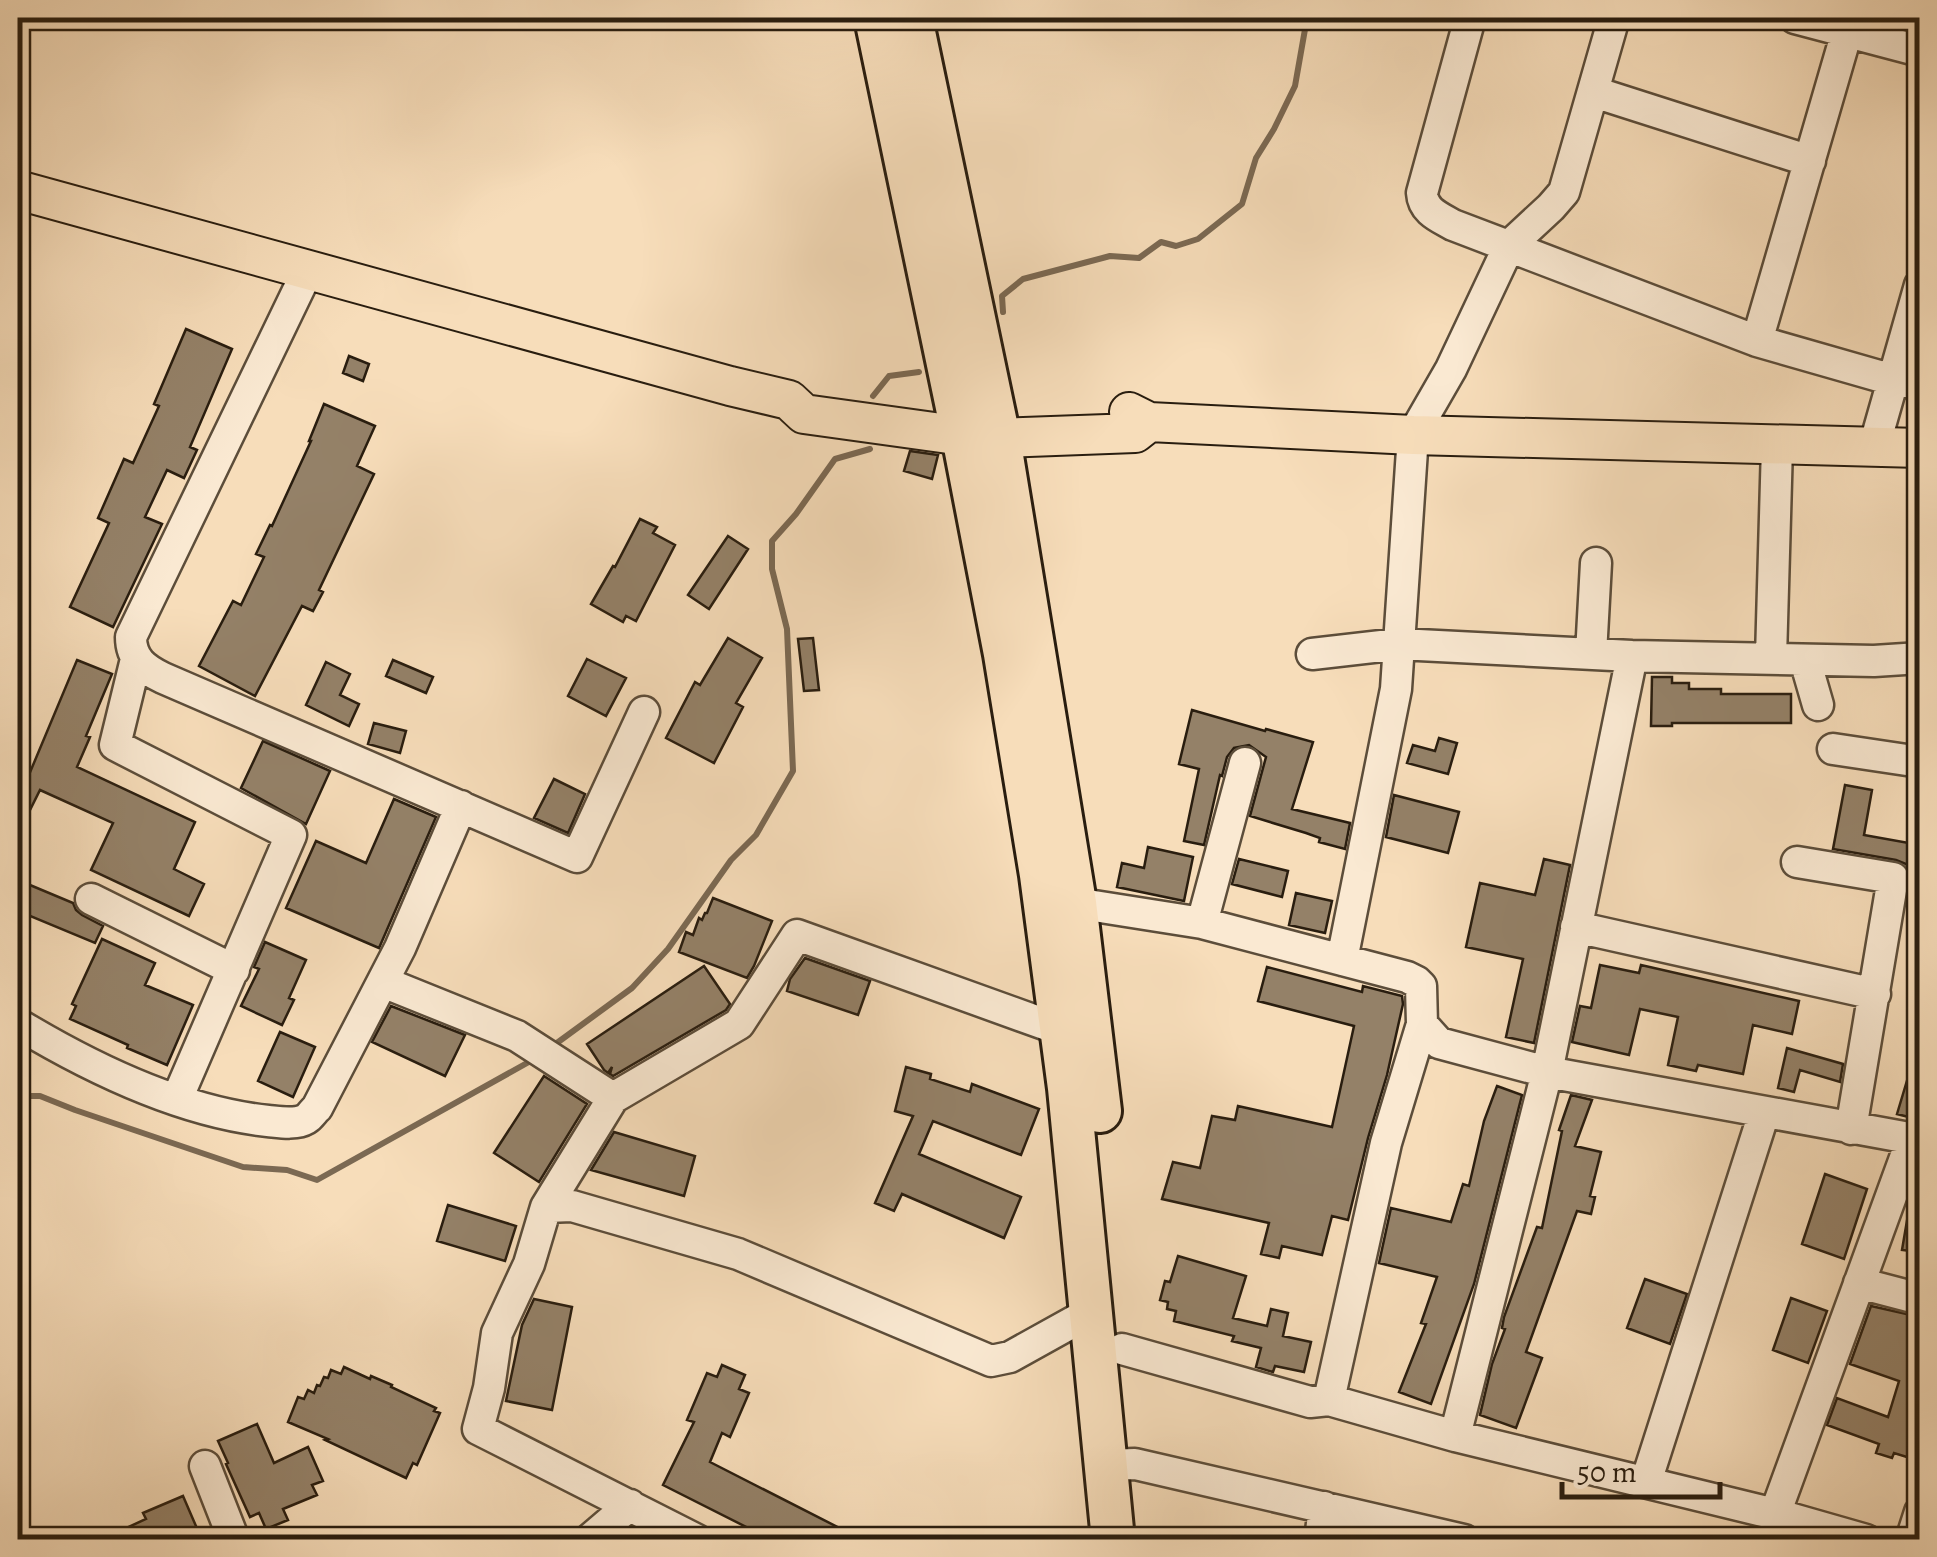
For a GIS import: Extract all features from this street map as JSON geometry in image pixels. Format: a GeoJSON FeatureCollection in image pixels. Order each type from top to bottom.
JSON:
{"type":"FeatureCollection","features":[{"type":"Feature","properties":{"kind":"highway"},"geometry":{"type":"LineString","coordinates":[[876,18],[979,424]]}},
{"type":"Feature","properties":{"kind":"highway"},"geometry":{"type":"LineString","coordinates":[[911,18],[979,424],[1004,654],[1093,1043],[1122,1349],[1120,1465],[1113,1540]]}},
{"type":"Feature","properties":{"kind":"highway"},"geometry":{"type":"LineString","coordinates":[[1060,904],[1061,1030],[1092,1312],[1120,1465],[1139,1540]]}},
{"type":"Feature","properties":{"kind":"main road"},"geometry":{"type":"LineString","coordinates":[[18,190],[788,400],[804,414],[979,424],[1128,412],[1149,422],[1413,435],[1920,448]]}},
{"type":"Feature","properties":{"kind":"street"},"geometry":{"type":"LineString","coordinates":[[1470,18],[1422,193],[1422,202],[1430,211],[1453,225],[1757,341],[1906,382]]}},
{"type":"Feature","properties":{"kind":"street"},"geometry":{"type":"LineString","coordinates":[[1342,960],[1396,689],[1413,435],[1452,368],[1509,246],[1564,192],[1614,18]]}},
{"type":"Feature","properties":{"kind":"street"},"geometry":{"type":"LineString","coordinates":[[1796,18],[1849,25],[1920,51]]}},
{"type":"Feature","properties":{"kind":"street"},"geometry":{"type":"LineString","coordinates":[[1757,341],[1849,25]]}},
{"type":"Feature","properties":{"kind":"street"},"geometry":{"type":"LineString","coordinates":[[1594,92],[1810,160]]}},
{"type":"Feature","properties":{"kind":"street"},"geometry":{"type":"LineString","coordinates":[[308,270],[131,637],[136,659],[163,678],[577,857],[644,712]]}},
{"type":"Feature","properties":{"kind":"street"},"geometry":{"type":"LineString","coordinates":[[1874,446],[1906,382],[1920,284]]}},
{"type":"Feature","properties":{"kind":"street"},"geometry":{"type":"LineString","coordinates":[[1770,658],[1777,446]]}},
{"type":"Feature","properties":{"kind":"street"},"geometry":{"type":"LineString","coordinates":[[1591,654],[1596,563]]}},
{"type":"Feature","properties":{"kind":"street"},"geometry":{"type":"LineString","coordinates":[[1312,654],[1399,644],[1632,656],[1874,661],[1920,658]]}},
{"type":"Feature","properties":{"kind":"street"},"geometry":{"type":"LineString","coordinates":[[1454,1436],[1546,1072],[1632,656]]}},
{"type":"Feature","properties":{"kind":"street"},"geometry":{"type":"LineString","coordinates":[[136,659],[115,745],[291,835],[177,1099]]}},
{"type":"Feature","properties":{"kind":"street"},"geometry":{"type":"LineString","coordinates":[[1805,660],[1818,705]]}},
{"type":"Feature","properties":{"kind":"street"},"geometry":{"type":"LineString","coordinates":[[1833,749],[1920,762]]}},
{"type":"Feature","properties":{"kind":"street"},"geometry":{"type":"LineString","coordinates":[[1202,924],[1245,763]]}},
{"type":"Feature","properties":{"kind":"street"},"geometry":{"type":"LineString","coordinates":[[18,1024],[100,1068],[177,1099],[241,1118],[287,1123],[306,1119],[316,1108],[383,982],[461,806]]}},
{"type":"Feature","properties":{"kind":"street"},"geometry":{"type":"LineString","coordinates":[[1797,862],[1893,878],[1851,1129]]}},
{"type":"Feature","properties":{"kind":"street"},"geometry":{"type":"LineString","coordinates":[[91,899],[234,970]]}},
{"type":"Feature","properties":{"kind":"street"},"geometry":{"type":"LineString","coordinates":[[1060,904],[1202,924],[1417,982],[1423,996],[1422,1024],[1386,1143],[1329,1400]]}},
{"type":"Feature","properties":{"kind":"street"},"geometry":{"type":"LineString","coordinates":[[1576,927],[1875,994]]}},
{"type":"Feature","properties":{"kind":"street"},"geometry":{"type":"LineString","coordinates":[[697,1540],[478,1429],[497,1334],[529,1264],[546,1207],[613,1098],[739,1024],[796,935],[1061,1030]]}},
{"type":"Feature","properties":{"kind":"street"},"geometry":{"type":"LineString","coordinates":[[383,982],[517,1036],[613,1098]]}},
{"type":"Feature","properties":{"kind":"street"},"geometry":{"type":"LineString","coordinates":[[1422,1024],[1439,1044],[1546,1072],[1916,1140],[1775,1514]]}},
{"type":"Feature","properties":{"kind":"street"},"geometry":{"type":"LineString","coordinates":[[1646,1482],[1764,1113]]}},
{"type":"Feature","properties":{"kind":"street"},"geometry":{"type":"LineString","coordinates":[[546,1207],[572,1206],[738,1254],[991,1361],[1010,1357],[1092,1312]]}},
{"type":"Feature","properties":{"kind":"street"},"geometry":{"type":"LineString","coordinates":[[1859,1283],[1920,1299]]}},
{"type":"Feature","properties":{"kind":"street"},"geometry":{"type":"LineString","coordinates":[[1122,1349],[1310,1402],[1329,1400],[1454,1436],[1866,1540]]}},
{"type":"Feature","properties":{"kind":"street"},"geometry":{"type":"LineString","coordinates":[[1120,1465],[1464,1540]]}},
{"type":"Feature","properties":{"kind":"street"},"geometry":{"type":"LineString","coordinates":[[205,1466],[234,1540]]}},
{"type":"Feature","properties":{"kind":"street"},"geometry":{"type":"LineString","coordinates":[[589,1540],[630,1505]]}},
{"type":"Feature","properties":{"kind":"street"},"geometry":{"type":"LineString","coordinates":[[1320,1540],[1324,1507]]}},
{"type":"Feature","properties":{"kind":"street"},"geometry":{"type":"LineString","coordinates":[[1911,1540],[1920,1512]]}},
{"type":"Feature","properties":{"kind":"building"},"geometry":{"type":"Polygon","coordinates":[[[186,329],[232,349],[190,447],[197,450],[184,478],[167,470],[145,517],[162,524],[113,627],[70,607],[109,523],[98,518],[124,459],[133,463],[159,406],[154,404],[186,329]]]}},
{"type":"Feature","properties":{"kind":"building"},"geometry":{"type":"Polygon","coordinates":[[[349,356],[369,364],[363,381],[343,373],[349,356]]]}},
{"type":"Feature","properties":{"kind":"building"},"geometry":{"type":"Polygon","coordinates":[[[324,404],[375,426],[357,466],[374,474],[319,590],[323,592],[313,611],[302,606],[255,696],[199,666],[233,601],[241,605],[264,557],[256,554],[311,441],[324,404]]]}},
{"type":"Feature","properties":{"kind":"building"},"geometry":{"type":"Polygon","coordinates":[[[910,451],[938,455],[932,479],[904,471],[910,451]]]}},
{"type":"Feature","properties":{"kind":"building"},"geometry":{"type":"Polygon","coordinates":[[[640,519],[657,527],[653,533],[675,545],[636,621],[626,616],[623,622],[591,604],[640,519]]]}},
{"type":"Feature","properties":{"kind":"building"},"geometry":{"type":"Polygon","coordinates":[[[728,536],[748,549],[709,609],[688,595],[728,536]]]}},
{"type":"Feature","properties":{"kind":"building"},"geometry":{"type":"Polygon","coordinates":[[[728,638],[762,658],[736,703],[743,707],[714,763],[666,738],[695,682],[700,685],[728,638]]]}},
{"type":"Feature","properties":{"kind":"building"},"geometry":{"type":"Polygon","coordinates":[[[813,638],[819,690],[804,691],[798,639],[813,638]]]}},
{"type":"Feature","properties":{"kind":"building"},"geometry":{"type":"Polygon","coordinates":[[[587,659],[626,678],[606,716],[568,696],[587,659]]]}},
{"type":"Feature","properties":{"kind":"building"},"geometry":{"type":"Polygon","coordinates":[[[77,660],[112,674],[77,767],[195,822],[174,869],[204,884],[189,916],[91,870],[113,823],[40,790],[22,826],[18,824],[18,801],[77,660]]]}},
{"type":"Feature","properties":{"kind":"building"},"geometry":{"type":"Polygon","coordinates":[[[393,660],[433,677],[426,693],[386,676],[393,660]]]}},
{"type":"Feature","properties":{"kind":"building"},"geometry":{"type":"Polygon","coordinates":[[[326,662],[350,674],[340,695],[359,704],[349,726],[306,705],[326,662]]]}},
{"type":"Feature","properties":{"kind":"building"},"geometry":{"type":"Polygon","coordinates":[[[1652,677],[1672,677],[1672,683],[1689,683],[1689,689],[1721,689],[1721,694],[1791,694],[1791,723],[1651,726],[1652,677]]]}},
{"type":"Feature","properties":{"kind":"building"},"geometry":{"type":"Polygon","coordinates":[[[1192,710],[1313,742],[1292,809],[1350,823],[1345,849],[1250,816],[1266,757],[1249,745],[1234,748],[1227,757],[1204,845],[1184,841],[1199,769],[1179,764],[1192,710]]]}},
{"type":"Feature","properties":{"kind":"building"},"geometry":{"type":"Polygon","coordinates":[[[374,723],[406,731],[400,753],[368,744],[374,723]]]}},
{"type":"Feature","properties":{"kind":"building"},"geometry":{"type":"Polygon","coordinates":[[[1439,738],[1457,743],[1448,774],[1407,763],[1413,745],[1435,751],[1439,738]]]}},
{"type":"Feature","properties":{"kind":"building"},"geometry":{"type":"Polygon","coordinates":[[[263,741],[330,771],[306,824],[241,788],[263,741]]]}},
{"type":"Feature","properties":{"kind":"building"},"geometry":{"type":"Polygon","coordinates":[[[554,779],[585,794],[568,833],[534,818],[554,779]]]}},
{"type":"Feature","properties":{"kind":"building"},"geometry":{"type":"Polygon","coordinates":[[[1845,785],[1872,790],[1864,835],[1920,845],[1920,874],[1896,860],[1833,849],[1845,785]]]}},
{"type":"Feature","properties":{"kind":"building"},"geometry":{"type":"Polygon","coordinates":[[[1394,795],[1459,812],[1448,853],[1386,837],[1394,795]]]}},
{"type":"Feature","properties":{"kind":"building"},"geometry":{"type":"Polygon","coordinates":[[[394,799],[436,817],[379,948],[286,908],[316,841],[366,863],[394,799]]]}},
{"type":"Feature","properties":{"kind":"building"},"geometry":{"type":"Polygon","coordinates":[[[1148,847],[1193,857],[1184,901],[1117,887],[1122,863],[1144,868],[1148,847]]]}},
{"type":"Feature","properties":{"kind":"building"},"geometry":{"type":"Polygon","coordinates":[[[1239,859],[1288,871],[1282,897],[1232,884],[1239,859]]]}},
{"type":"Feature","properties":{"kind":"building"},"geometry":{"type":"Polygon","coordinates":[[[1544,859],[1570,865],[1534,1043],[1506,1037],[1523,959],[1466,947],[1480,883],[1535,895],[1544,859]]]}},
{"type":"Feature","properties":{"kind":"building"},"geometry":{"type":"Polygon","coordinates":[[[18,880],[73,903],[82,915],[103,926],[95,943],[18,911],[18,880]]]}},
{"type":"Feature","properties":{"kind":"building"},"geometry":{"type":"Polygon","coordinates":[[[1296,893],[1332,901],[1325,933],[1289,925],[1296,893]]]}},
{"type":"Feature","properties":{"kind":"building"},"geometry":{"type":"Polygon","coordinates":[[[713,898],[772,921],[747,978],[679,952],[686,932],[693,935],[713,898]]]}},
{"type":"Feature","properties":{"kind":"building"},"geometry":{"type":"Polygon","coordinates":[[[102,939],[155,963],[145,985],[193,1005],[167,1065],[70,1019],[76,1006],[72,1004],[102,939]]]}},
{"type":"Feature","properties":{"kind":"building"},"geometry":{"type":"Polygon","coordinates":[[[265,942],[306,960],[282,1025],[241,1006],[259,969],[254,967],[265,942]]]}},
{"type":"Feature","properties":{"kind":"building"},"geometry":{"type":"Polygon","coordinates":[[[805,958],[870,981],[858,1015],[787,991],[790,979],[805,958]]]}},
{"type":"Feature","properties":{"kind":"building"},"geometry":{"type":"Polygon","coordinates":[[[1600,965],[1639,973],[1641,965],[1799,1001],[1792,1034],[1753,1025],[1743,1074],[1698,1065],[1696,1071],[1668,1065],[1678,1017],[1640,1009],[1629,1055],[1572,1042],[1580,1006],[1591,1008],[1600,965]]]}},
{"type":"Feature","properties":{"kind":"building"},"geometry":{"type":"Polygon","coordinates":[[[704,966],[730,1004],[726,1010],[613,1076],[612,1067],[608,1073],[604,1070],[587,1044],[704,966]]]}},
{"type":"Feature","properties":{"kind":"building"},"geometry":{"type":"Polygon","coordinates":[[[1267,967],[1362,992],[1363,986],[1402,996],[1387,1075],[1348,1220],[1332,1216],[1322,1255],[1282,1246],[1279,1258],[1261,1254],[1269,1223],[1162,1199],[1173,1162],[1200,1168],[1212,1116],[1235,1120],[1238,1106],[1332,1127],[1354,1026],[1258,1001],[1267,967]]]}},
{"type":"Feature","properties":{"kind":"building"},"geometry":{"type":"Polygon","coordinates":[[[391,1006],[465,1035],[445,1076],[372,1042],[391,1006]]]}},
{"type":"Feature","properties":{"kind":"building"},"geometry":{"type":"Polygon","coordinates":[[[280,1032],[315,1047],[293,1097],[258,1081],[280,1032]]]}},
{"type":"Feature","properties":{"kind":"building"},"geometry":{"type":"Polygon","coordinates":[[[1787,1048],[1843,1064],[1840,1082],[1800,1070],[1794,1092],[1778,1088],[1787,1048]]]}},
{"type":"Feature","properties":{"kind":"building"},"geometry":{"type":"Polygon","coordinates":[[[1915,1054],[1920,1055],[1920,1120],[1897,1114],[1915,1054]]]}},
{"type":"Feature","properties":{"kind":"building"},"geometry":{"type":"Polygon","coordinates":[[[906,1067],[970,1092],[972,1084],[1039,1109],[1021,1155],[933,1121],[919,1154],[1021,1197],[1004,1238],[902,1194],[894,1211],[875,1203],[913,1116],[895,1111],[906,1067]]]}},
{"type":"Feature","properties":{"kind":"building"},"geometry":{"type":"Polygon","coordinates":[[[544,1076],[587,1104],[539,1182],[494,1153],[544,1076]]]}},
{"type":"Feature","properties":{"kind":"building"},"geometry":{"type":"Polygon","coordinates":[[[1497,1086],[1522,1095],[1474,1284],[1431,1404],[1399,1392],[1426,1324],[1421,1323],[1437,1277],[1379,1263],[1391,1208],[1451,1222],[1463,1184],[1469,1186],[1484,1121],[1497,1086]]]}},
{"type":"Feature","properties":{"kind":"building"},"geometry":{"type":"Polygon","coordinates":[[[1571,1095],[1592,1100],[1575,1146],[1601,1152],[1590,1196],[1595,1197],[1591,1214],[1577,1211],[1526,1352],[1542,1358],[1516,1428],[1480,1415],[1505,1329],[1504,1317],[1537,1227],[1542,1228],[1562,1131],[1559,1130],[1571,1095]]]}},
{"type":"Feature","properties":{"kind":"building"},"geometry":{"type":"Polygon","coordinates":[[[614,1132],[695,1156],[684,1196],[591,1170],[614,1132]]]}},
{"type":"Feature","properties":{"kind":"building"},"geometry":{"type":"Polygon","coordinates":[[[1825,1174],[1867,1189],[1844,1259],[1802,1244],[1825,1174]]]}},
{"type":"Feature","properties":{"kind":"building"},"geometry":{"type":"Polygon","coordinates":[[[1911,1197],[1920,1198],[1920,1252],[1902,1250],[1911,1197]]]}},
{"type":"Feature","properties":{"kind":"building"},"geometry":{"type":"Polygon","coordinates":[[[448,1205],[516,1226],[505,1261],[437,1241],[448,1205]]]}},
{"type":"Feature","properties":{"kind":"building"},"geometry":{"type":"Polygon","coordinates":[[[1178,1256],[1246,1276],[1233,1318],[1267,1326],[1271,1309],[1288,1313],[1283,1336],[1311,1342],[1304,1372],[1275,1366],[1273,1372],[1256,1367],[1261,1348],[1232,1341],[1234,1336],[1174,1321],[1176,1311],[1167,1309],[1168,1302],[1160,1300],[1178,1256]]]}},
{"type":"Feature","properties":{"kind":"building"},"geometry":{"type":"Polygon","coordinates":[[[1645,1279],[1687,1294],[1670,1344],[1627,1328],[1645,1279]]]}},
{"type":"Feature","properties":{"kind":"building"},"geometry":{"type":"Polygon","coordinates":[[[1791,1298],[1827,1311],[1808,1363],[1773,1350],[1791,1298]]]}},
{"type":"Feature","properties":{"kind":"building"},"geometry":{"type":"Polygon","coordinates":[[[534,1299],[572,1307],[552,1410],[506,1401],[522,1325],[534,1299]]]}},
{"type":"Feature","properties":{"kind":"building"},"geometry":{"type":"Polygon","coordinates":[[[1871,1306],[1920,1317],[1920,1461],[1894,1453],[1892,1458],[1876,1453],[1879,1444],[1827,1425],[1837,1398],[1888,1417],[1899,1381],[1850,1364],[1871,1306]]]}},
{"type":"Feature","properties":{"kind":"building"},"geometry":{"type":"Polygon","coordinates":[[[722,1365],[745,1375],[739,1389],[749,1393],[730,1437],[722,1433],[710,1462],[863,1540],[772,1540],[663,1485],[694,1422],[687,1420],[707,1373],[717,1377],[722,1365]]]}},
{"type":"Feature","properties":{"kind":"building"},"geometry":{"type":"Polygon","coordinates":[[[344,1367],[392,1385],[440,1413],[417,1465],[413,1463],[406,1478],[288,1422],[298,1397],[304,1399],[308,1390],[314,1393],[331,1370],[341,1374],[344,1367]]]}},
{"type":"Feature","properties":{"kind":"building"},"geometry":{"type":"Polygon","coordinates":[[[257,1424],[274,1463],[308,1447],[323,1481],[312,1485],[317,1495],[283,1509],[288,1520],[266,1529],[259,1513],[250,1517],[218,1441],[257,1424]]]}},
{"type":"Feature","properties":{"kind":"building"},"geometry":{"type":"Polygon","coordinates":[[[183,1496],[202,1540],[100,1540],[146,1519],[143,1513],[183,1496]]]}},
{"type":"Feature","properties":{"kind":"waterway"},"geometry":{"type":"LineString","coordinates":[[1003,312],[1002,296],[1023,279],[1110,256],[1139,258],[1161,242],[1176,246],[1198,239],[1242,204],[1256,158],[1295,86],[1307,18]]}},
{"type":"Feature","properties":{"kind":"waterway"},"geometry":{"type":"LineString","coordinates":[[873,396],[889,376],[919,372]]}},
{"type":"Feature","properties":{"kind":"waterway"},"geometry":{"type":"LineString","coordinates":[[550,1048],[632,988],[668,949],[731,860],[756,835],[793,771],[787,629],[772,569],[772,541],[835,459],[870,449]]}},
{"type":"Feature","properties":{"kind":"waterway"},"geometry":{"type":"LineString","coordinates":[[18,1096],[40,1096],[243,1167],[287,1170],[317,1180],[536,1058]]}}]}
